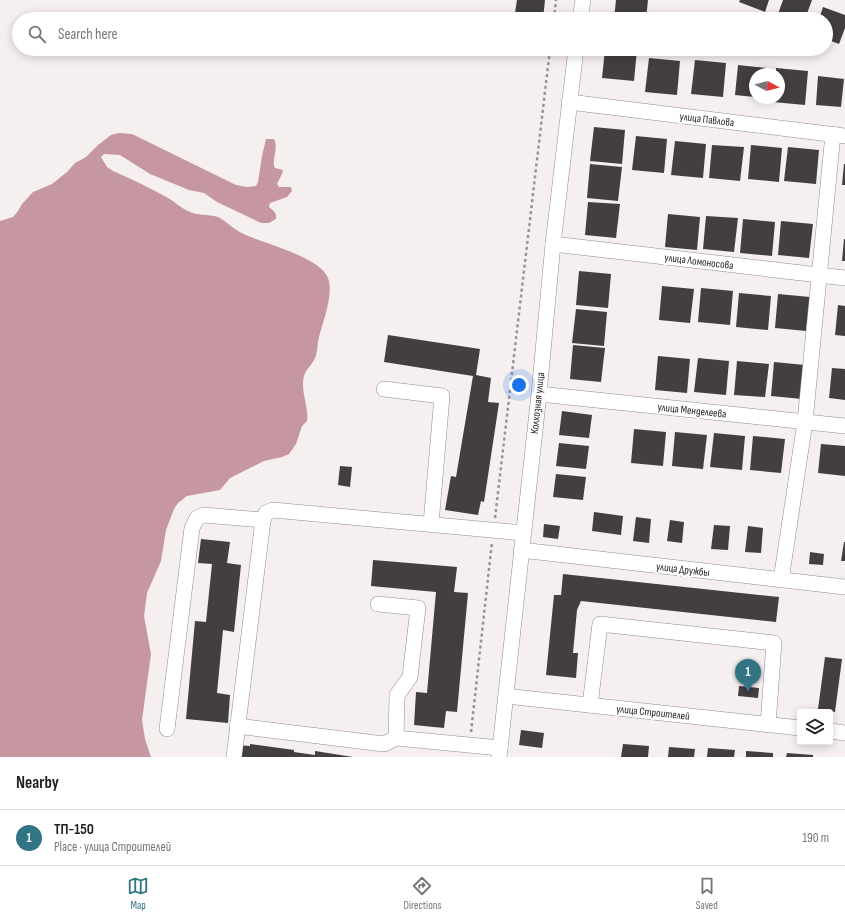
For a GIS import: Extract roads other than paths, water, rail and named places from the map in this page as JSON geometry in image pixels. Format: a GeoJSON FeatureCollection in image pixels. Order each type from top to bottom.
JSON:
{"type":"FeatureCollection","features":[{"type":"Feature","properties":{"kind":"street"},"geometry":{"type":"LineString","coordinates":[[581,12],[583,0]]}},
{"type":"Feature","properties":{"kind":"street","name":"Колхозная улица"},"geometry":{"type":"LineString","coordinates":[[500,752],[539,394],[553,244],[575,56]]}},
{"type":"Feature","properties":{"kind":"street","name":"улица Павлова"},"geometry":{"type":"LineString","coordinates":[[569,102],[839,135]]}},
{"type":"Feature","properties":{"kind":"street"},"geometry":{"type":"LineString","coordinates":[[781,580],[805,422],[820,275],[839,135]]}},
{"type":"Feature","properties":{"kind":"street","name":"улица Ломоносова"},"geometry":{"type":"LineString","coordinates":[[553,244],[845,278]]}},
{"type":"Feature","properties":{"kind":"street"},"geometry":{"type":"LineString","coordinates":[[384,389],[442,396],[431,524]]}},
{"type":"Feature","properties":{"kind":"street","name":"улица Менделеева"},"geometry":{"type":"LineString","coordinates":[[539,394],[845,426]]}},
{"type":"Feature","properties":{"kind":"street"},"geometry":{"type":"LineString","coordinates":[[234,757],[263,520],[266,513],[273,510],[523,533]]}},
{"type":"Feature","properties":{"kind":"street"},"geometry":{"type":"LineString","coordinates":[[167,729],[192,528],[194,523],[197,518],[204,515],[263,520]]}},
{"type":"Feature","properties":{"kind":"street","name":"улица Дружбы"},"geometry":{"type":"LineString","coordinates":[[521,550],[845,587]]}},
{"type":"Feature","properties":{"kind":"street"},"geometry":{"type":"LineString","coordinates":[[378,604],[418,608],[410,677],[397,695],[396,738]]}},
{"type":"Feature","properties":{"kind":"street"},"geometry":{"type":"LineString","coordinates":[[590,705],[600,624],[774,643],[768,725]]}},
{"type":"Feature","properties":{"kind":"street","name":"улица Строителей"},"geometry":{"type":"LineString","coordinates":[[506,696],[797,728]]}},
{"type":"Feature","properties":{"kind":"street"},"geometry":{"type":"LineString","coordinates":[[237,726],[384,744],[396,738],[470,745],[500,752]]}},
{"type":"Feature","properties":{"kind":"street"},"geometry":{"type":"LineString","coordinates":[[833,731],[845,733]]}},
{"type":"Feature","properties":{"kind":"place","name":"ТП-150"},"geometry":{"type":"Point","coordinates":[748,692]}}]}
